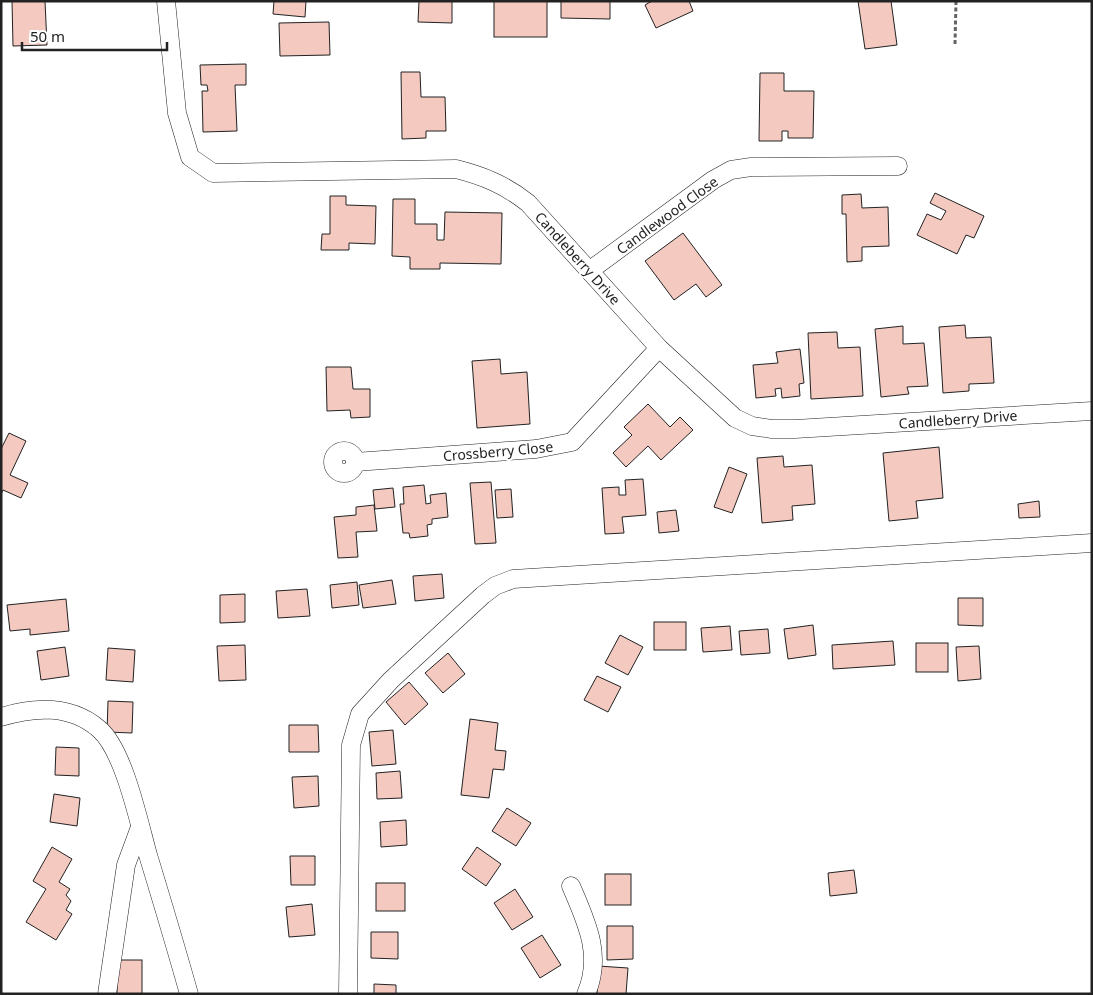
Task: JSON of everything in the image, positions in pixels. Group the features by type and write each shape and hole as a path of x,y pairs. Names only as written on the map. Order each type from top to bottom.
{"street":[{"name":"Candleberry Drive","path":"166,1 177,113 190,157 213,173 456,169 484,176 509,188 528,203 659,348 736,418 752,426 772,429 1092,410"},
{"name":"Candlewood Close","path":"589,271 713,180 731,170 751,167 898,166"},
{"name":"Crossberry Close","path":"355,462 536,449 572,442 659,348"},
{"path":"348,994 351,745 360,714 391,680 482,595 495,586 513,579 1092,543"},
{"path":"1,717 24,710 44,708 59,710 80,717 99,729 113,748 129,788 189,994"},
{"path":"107,994 126,865 140,827"},
{"path":"570,886 593,943 594,955 586,994"}],"path":[{"path":"955,44 956,1"}],"building":[{"path":"12,1 45,1 47,45 13,46"},
{"path":"274,1 306,1 305,17 273,14"},
{"path":"419,1 452,1 452,23 418,22"},
{"path":"494,1 547,1 547,37 494,37"},
{"path":"561,1 610,1 610,19 561,18"},
{"path":"652,1 689,1 693,11 656,28 645,5"},
{"path":"858,1 891,1 897,45 865,49"},
{"path":"329,22 330,55 280,56 279,23"},
{"path":"246,64 246,85 235,85 237,131 203,132 202,91 208,91 207,85 201,85 200,65"},
{"path":"401,72 420,72 421,97 445,97 446,131 426,131 426,138 402,139"},
{"path":"760,73 784,73 784,91 814,91 813,138 788,138 788,131 782,131 782,141 759,141"},
{"path":"935,193 984,216 974,238 966,235 957,254 917,235 927,214 941,220 946,211 930,203"},
{"path":"861,194 862,208 888,207 889,246 862,247 862,261 847,262 846,214 842,214 842,195"},
{"path":"330,196 346,196 346,205 376,206 375,244 349,243 349,250 321,250 322,234 330,234"},
{"path":"393,199 415,199 415,224 437,224 437,240 444,240 445,212 502,213 501,264 440,263 440,269 410,269 410,257 392,256"},
{"path":"683,233 722,285 706,297 696,284 674,300 645,261"},
{"path":"965,325 966,338 991,337 994,383 969,384 969,391 943,393 939,327"},
{"path":"903,326 903,344 924,343 928,386 907,387 909,394 881,397 875,329"},
{"path":"837,332 838,348 860,347 863,396 811,399 808,333"},
{"path":"800,349 804,383 799,384 800,396 782,398 781,388 775,389 776,396 756,398 753,365 778,363 776,352"},
{"path":"500,359 501,374 527,372 530,424 477,428 472,361"},
{"path":"326,367 351,367 353,389 370,389 370,417 351,418 350,410 327,411"},
{"path":"648,404 670,427 680,417 693,430 661,460 648,446 626,467 613,453 632,435 624,427"},
{"path":"9,433 26,441 10,475 28,483 21,498 3,490 1,494 1,449"},
{"path":"939,447 943,498 916,501 918,518 889,521 883,453"},
{"path":"783,456 784,467 812,465 815,504 792,506 793,520 762,523 757,458"},
{"path":"729,467 747,474 732,513 714,507"},
{"path":"643,479 646,515 622,517 624,533 605,534 602,488 619,487 619,495 626,495 625,480"},
{"path":"491,482 496,543 475,544 470,483"},
{"path":"424,485 426,504 431,503 430,495 446,493 448,517 432,519 432,524 427,525 428,536 410,538 409,533 403,533 400,504 404,504 403,487"},
{"path":"393,488 395,507 375,509 373,490"},
{"path":"511,489 513,517 497,518 495,490"},
{"path":"1039,501 1040,517 1019,518 1018,504"},
{"path":"374,505 377,531 356,532 358,557 338,558 334,517 356,515 356,507"},
{"path":"676,510 679,531 659,533 657,512"},
{"path":"442,574 444,598 415,601 413,576"},
{"path":"392,580 396,604 363,608 359,585"},
{"path":"357,582 359,605 332,608 330,585"},
{"path":"307,589 310,616 278,618 276,591"},
{"path":"245,594 245,622 220,623 220,595"},
{"path":"958,598 983,598 983,626 958,625"},
{"path":"66,599 69,631 30,635 30,629 10,631 7,605"},
{"path":"654,622 686,622 686,650 654,650"},
{"path":"813,625 816,655 788,659 784,629"},
{"path":"730,626 732,650 703,652 701,628"},
{"path":"768,629 770,653 741,655 739,631"},
{"path":"620,635 643,647 628,675 605,663"},
{"path":"893,641 895,665 833,669 832,645"},
{"path":"916,643 948,643 948,672 916,672"},
{"path":"245,645 246,680 219,681 217,646"},
{"path":"979,646 981,679 958,681 956,647"},
{"path":"65,647 69,676 41,680 37,651"},
{"path":"108,648 135,650 133,682 106,680"},
{"path":"448,653 465,674 443,693 425,673"},
{"path":"597,676 621,687 608,712 584,700"},
{"path":"409,682 428,704 405,725 386,702"},
{"path":"108,701 133,702 132,733 107,732"},
{"path":"470,719 498,723 495,750 506,751 504,770 493,769 489,798 461,795"},
{"path":"289,725 318,725 319,752 289,752"},
{"path":"393,730 396,764 372,766 369,732"},
{"path":"56,747 79,748 79,776 55,775"},
{"path":"400,771 402,798 377,799 376,773"},
{"path":"318,776 319,806 294,808 292,777"},
{"path":"54,794 80,798 77,826 50,822"},
{"path":"507,808 531,823 516,846 492,831"},
{"path":"406,820 407,845 381,847 380,822"},
{"path":"52,847 72,859 59,882 70,889 66,895 71,901 66,910 72,914 56,940 26,922 46,889 33,881"},
{"path":"477,847 501,864 486,886 462,869"},
{"path":"290,856 315,856 315,885 291,885"},
{"path":"854,870 857,893 830,896 828,873"},
{"path":"605,874 631,874 631,905 605,905"},
{"path":"376,883 405,883 405,911 376,911"},
{"path":"515,889 533,917 512,930 494,903"},
{"path":"312,904 315,935 289,937 286,907"},
{"path":"607,926 633,926 633,959 607,960"},
{"path":"371,932 398,932 398,959 371,958"},
{"path":"542,935 561,965 540,978 521,948"},
{"path":"117,960 142,960 142,994 117,994"},
{"path":"598,966 628,968 626,994 597,994"},
{"path":"374,984 396,985 396,994 374,994"}]}
